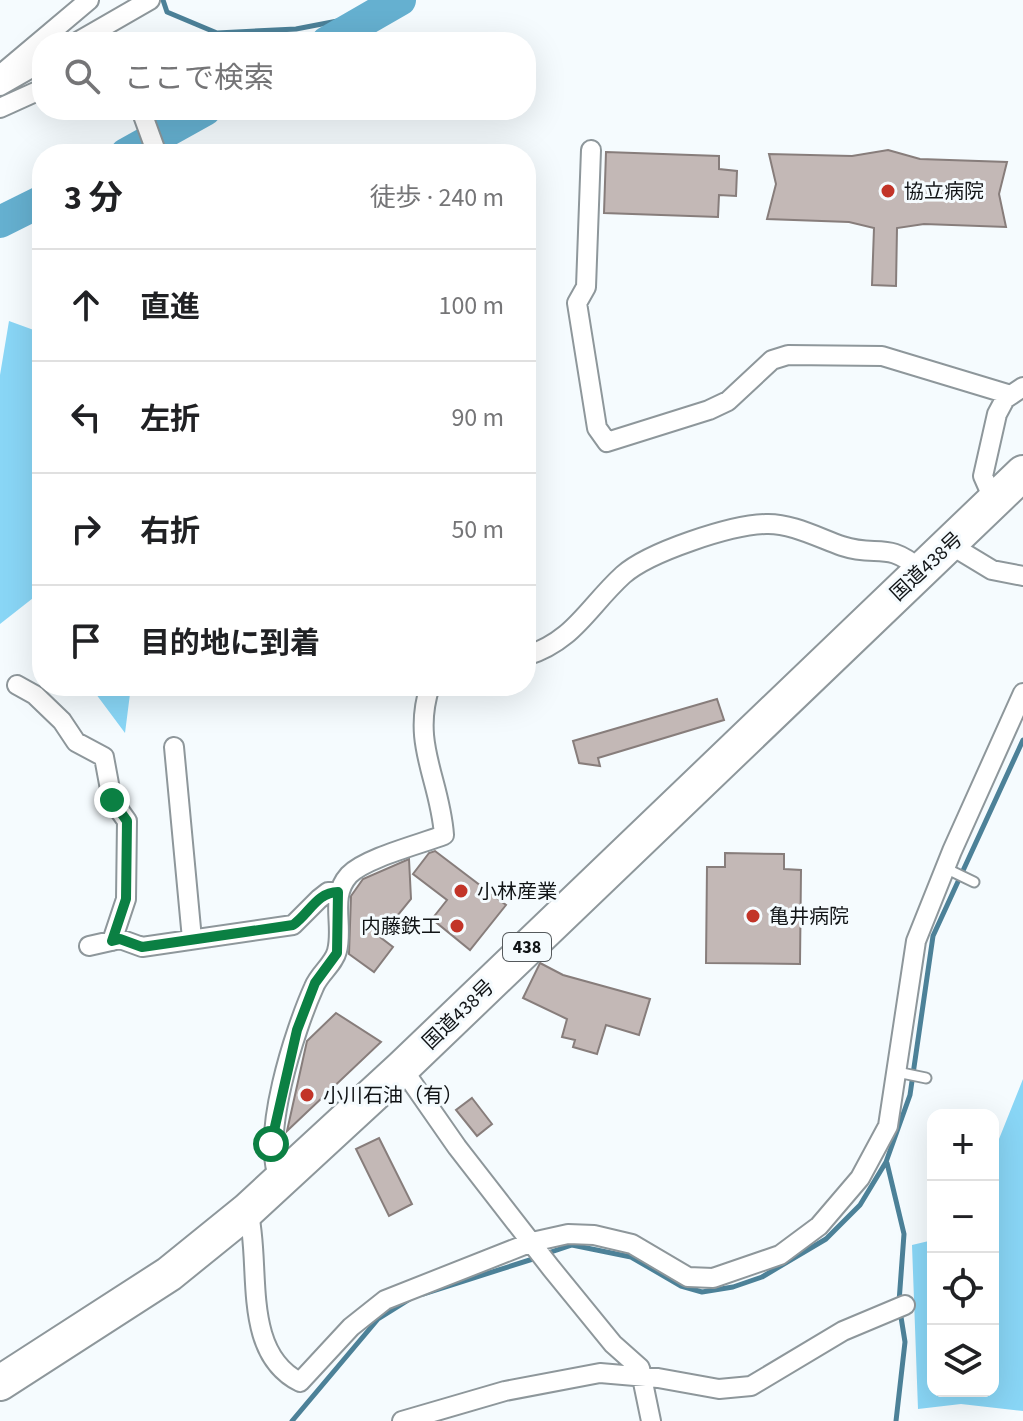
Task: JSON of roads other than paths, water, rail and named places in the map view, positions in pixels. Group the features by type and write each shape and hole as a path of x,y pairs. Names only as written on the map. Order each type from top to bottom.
{"highway":[{"name":"国道438号","path":"0,1383 169,1274 248,1210 402,1068 1023,473"}],"street":[{"path":"51,32 89,0"},
{"path":"94,32 150,0"},
{"path":"0,75 32,48"},
{"path":"0,86 32,68"},
{"path":"0,108 32,94"},
{"path":"145,120 153,144"},
{"path":"591,150 586,287 577,303 597,428 607,442 709,410 734,396 772,360 788,355 882,356 1017,391 997,414 983,476 994,501"},
{"path":"536,653 551,648 565,638 623,575 640,563 659,552 733,530 768,524 847,548 901,553 921,570"},
{"path":"949,544 992,570 1023,576"},
{"path":"17,685 32,693"},
{"path":"248,1210 253,1229 260,1332 284,1374 300,1382 351,1327 385,1300 532,1242 568,1234 594,1235 632,1244 688,1277 713,1278 780,1255 819,1226 860,1178 888,1126 916,941 1023,693"},
{"path":"36,696 76,742 104,757 112,800 127,821 126,899 112,941"},
{"path":"280,1180 274,1169 271,1144 286,1066 315,983 337,953 338,892 350,873 444,835 442,812 425,757 422,733 422,710 427,696"},
{"path":"174,747 192,939"},
{"path":"89,946 120,939 142,947 293,925 328,892 338,892"},
{"path":"402,1068 457,1147 551,1268 613,1344 640,1368 651,1421"},
{"path":"402,1421 557,1380 600,1373 643,1376 719,1389 751,1386 843,1331 905,1305"}],"lane":[{"path":"945,868 974,882"},
{"path":"897,1072 926,1078"}],"waterway":[{"path":"163,0 167,12 215,32"},
{"path":"344,32 400,0"},
{"path":"237,32 296,29 379,13"},
{"path":"144,144 187,120"},
{"path":"0,222 32,206"},
{"path":"545,1254 572,1245 631,1257 681,1286 702,1292 733,1287 762,1277 826,1239 860,1205 886,1162 910,1095 933,936 1023,740"},
{"path":"887,1163 904,1234 899,1302"},
{"path":"423,1294 536,1258"},
{"path":"292,1421 378,1319 410,1299"},
{"path":"896,1421 905,1342 901,1317"}],"place":[{"name":"協立病院","path":"888,191"},
{"name":"小林産業","path":"461,891"},
{"name":"亀井病院","path":"753,916"},
{"name":"内藤鉄工","path":"457,926"},
{"name":"小川石油（有）","path":"307,1095"}]}
